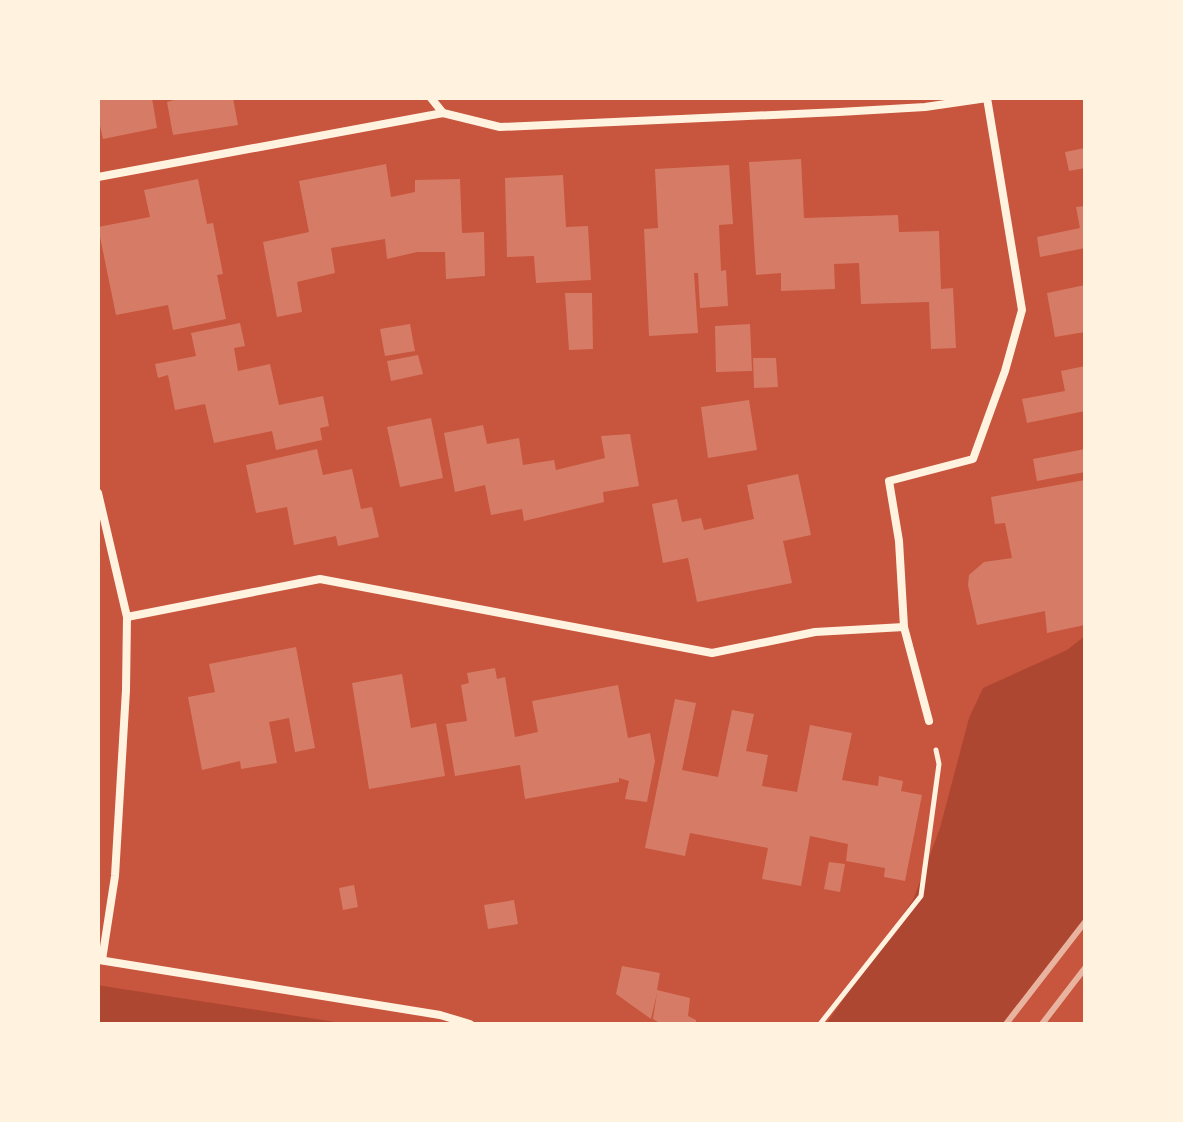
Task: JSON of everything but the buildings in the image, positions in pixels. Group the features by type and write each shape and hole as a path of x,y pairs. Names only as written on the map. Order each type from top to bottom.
{"street":[{"path":"431,98 443,113"},
{"path":"98,177 443,113 500,127 925,107 987,98 1022,310 1005,371 973,459 889,481 899,541 904,627 929,721"},
{"path":"98,493 127,617 115,876 100,960 440,1015 470,1024"},
{"path":"127,617 320,579 712,653 815,632 904,627"}],"path":[{"path":"820,1024 921,896 939,764 929,721"}],"shaded area":[{"path":"1085,636 1085,922 1006,1024 826,1024 913,900 940,828 969,718 983,688 1067,650"},
{"path":"98,985 122,989 348,1024 98,1024"}],"railway":[{"path":"1006,1024 1085,922"},
{"path":"1042,1024 1085,968"}]}
